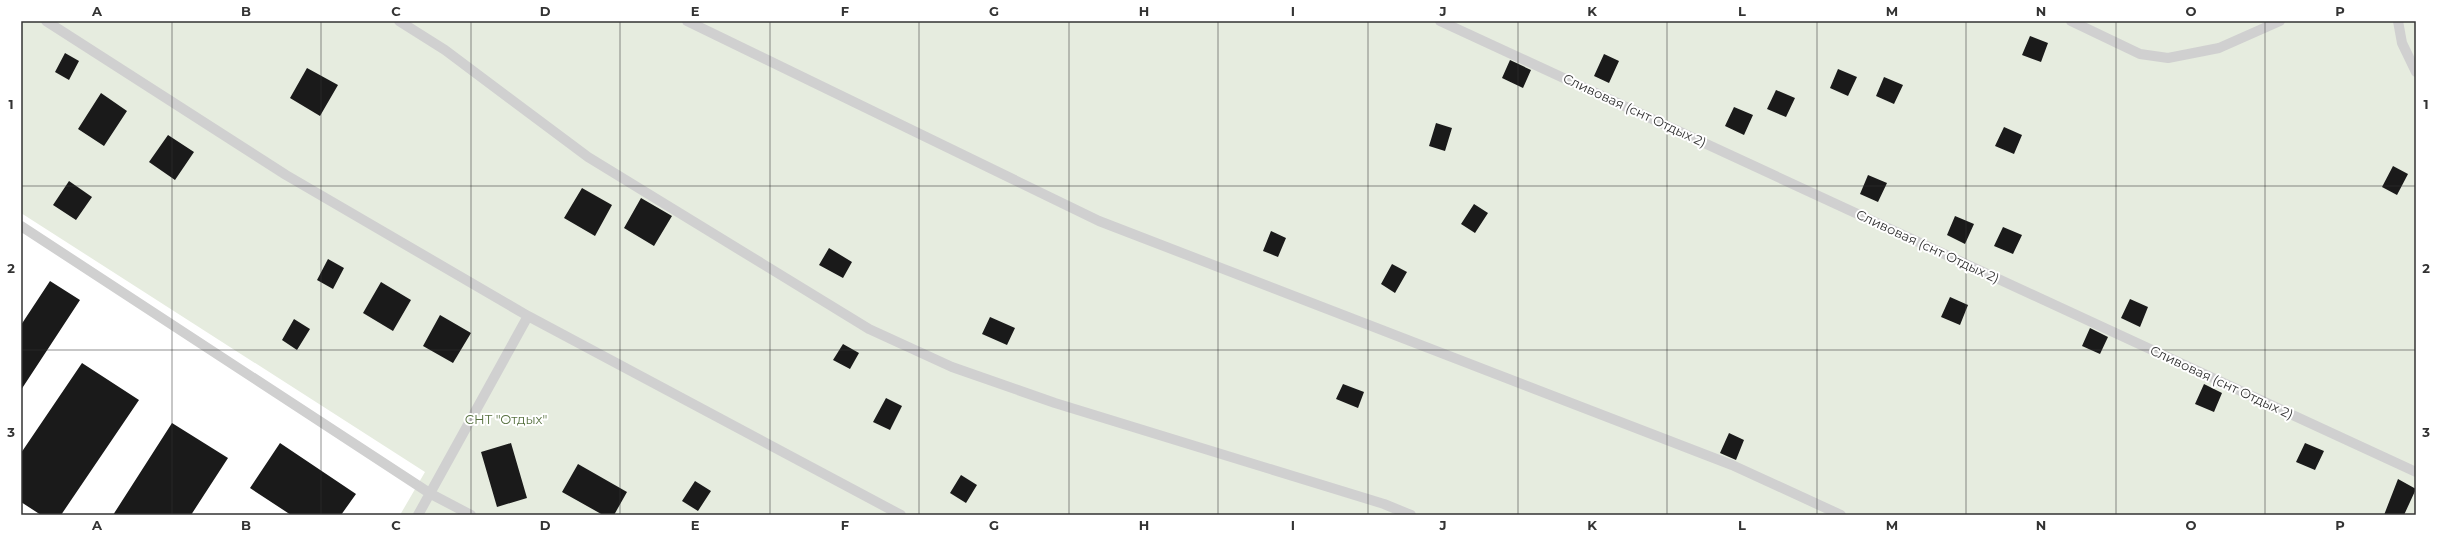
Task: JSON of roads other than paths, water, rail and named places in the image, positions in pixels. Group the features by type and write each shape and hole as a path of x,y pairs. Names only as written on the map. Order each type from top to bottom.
{"lane":[{"path":"46,21 286,175 528,316 901,515"},
{"path":"399,21 445,50 588,157 869,329 952,367 1055,403 1384,504 1410,515"},
{"path":"687,21 1099,220 1732,465 1841,515"},
{"name":"Сливовая (снт Отдых 2)","path":"1440,21 2416,472"},
{"path":"2071,21 2140,54 2168,58 2219,48 2280,21"},
{"path":"2398,21 2402,43 2416,72"},
{"path":"21,226 431,494 470,515"},
{"path":"418,515 431,494 528,316"}],"park label":[{"name":"СНТ \"Отдых\"","path":"506,419"}]}
